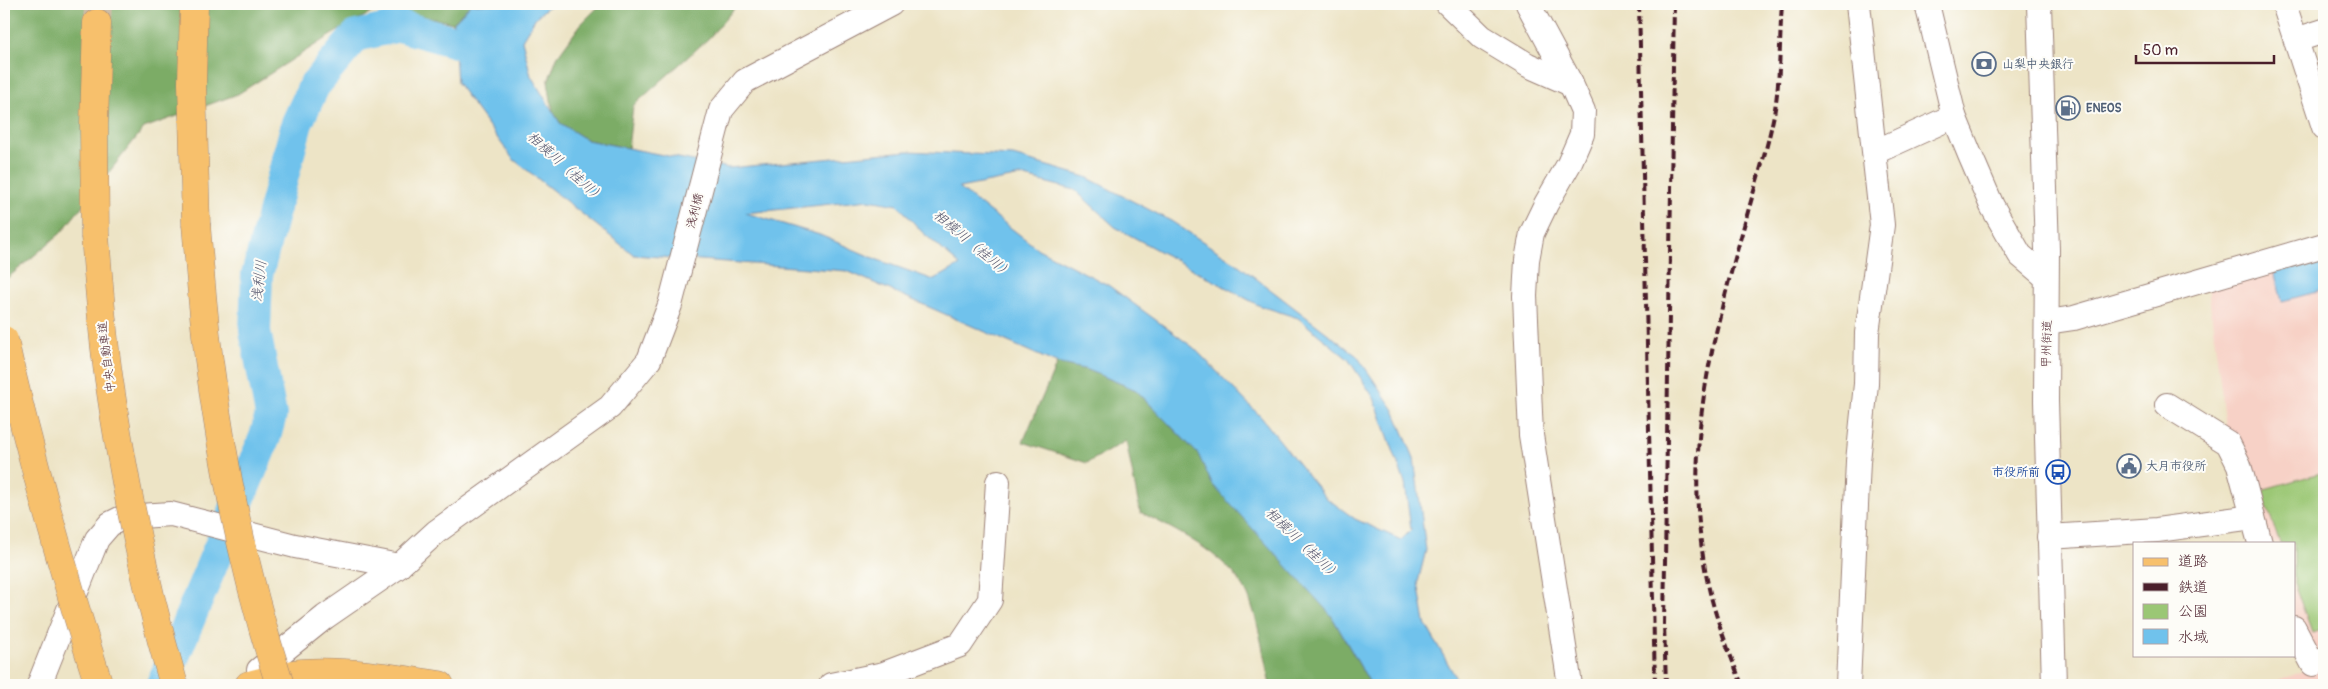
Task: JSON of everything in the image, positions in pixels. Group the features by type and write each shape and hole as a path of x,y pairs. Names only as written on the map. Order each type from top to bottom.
{"main road":[{"path":"194,4 192,83 196,224 208,360 228,488 260,624 280,685"},
{"name":"中央自動車道","path":"97,22 94,125 95,236 109,379 131,509 163,647 174,685"},
{"path":"4,340 19,407 60,562 99,685"},
{"path":"249,685 300,673 387,677 440,685"}],"street":[{"name":"浅利橋","path":"240,685 312,627 399,566 436,532 610,407 649,360 672,299 721,110 745,81 891,4"},
{"path":"1448,4 1482,37 1528,65 1571,84"},
{"path":"1528,4 1571,84 1583,111 1582,134 1570,164 1546,204 1532,233 1527,260 1525,296 1531,435 1570,685"},
{"path":"1848,685 1858,461 1866,384 1866,333 1882,225 1858,4"},
{"path":"1927,4 1954,116 1992,206 2020,255 2046,278"},
{"name":"甲州街道","path":"2039,4 2047,322 2049,537 2054,685"},
{"path":"2284,4 2324,126"},
{"path":"2296,40 2324,30"},
{"path":"1875,152 1954,116"},
{"path":"2047,322 2074,318 2324,245"},
{"path":"2167,405 2228,443 2239,465 2260,542"},
{"path":"831,685 884,674 960,645 990,600 998,482"},
{"path":"39,685 97,539 110,524 124,517 171,514 295,546 399,566"},
{"path":"2049,537 2157,530 2253,516"},
{"path":"2296,632 2313,664 2324,660"}],"shaded area":[{"path":"2324,245 2324,659 2296,630 2296,542 2260,542 2228,443 2207,280"},
{"path":"2324,663 2324,685 2268,685 2321,664"}],"green space":[{"path":"4,4 471,4 453,23 381,7 331,35 238,94 144,128 61,233 4,281"},
{"path":"601,4 738,4 709,38 633,106 628,148 587,140 560,123 553,112 548,82 557,57 581,24"},
{"path":"1057,363 1088,370 1136,390 1198,454 1331,615 1371,685 1270,685 1257,623 1244,587 1220,560 1205,548 1172,528 1140,512 1126,441 1087,463 1023,442"},
{"path":"2324,472 2324,629 2312,633 2296,589 2296,542 2280,542 2261,490"}],"water":[{"name":"相模川（桂川）","path":"471,4 551,4 536,17 522,40 531,76 560,123 587,140 729,168 908,151 1013,156 1086,177 1171,221 1236,263 1357,356 1394,410 1414,458 1426,550 1418,582 1425,623 1460,685 1371,685 1331,615 1212,484 1198,454 1136,390 1088,370 1056,363 847,271 634,255 513,159 457,83 453,23","holes":["1021,176 1075,190 1115,227 1258,305 1298,318 1348,359 1374,398 1405,483 1411,530 1401,540 1355,519 1325,497 1261,417 1194,348 1108,285 1038,249 959,188","869,200 898,205 921,231 960,265 934,280 878,260 820,235 746,213"]},
{"path":"2324,246 2324,290 2282,301 2271,260"}],"waterway":[{"name":"浅利川","path":"162,685 265,437 271,415 255,331 257,275 297,123 314,86 356,36 400,26 495,53"}],"tunnel":[{"path":"97,23 98,4"}],"railway":[{"path":"1639,4 1655,685"},
{"path":"1666,685 1664,624 1674,4"},
{"path":"1742,685 1717,617 1706,574 1699,526 1697,479 1699,434 1713,344 1775,109 1782,4"}],"place":[{"name":"山梨中央銀行","path":"1984,64"},
{"name":"ENEOS","path":"2068,108"},
{"name":"大月市役所","path":"2129,466"},
{"name":"市役所前","path":"2058,472"}]}
